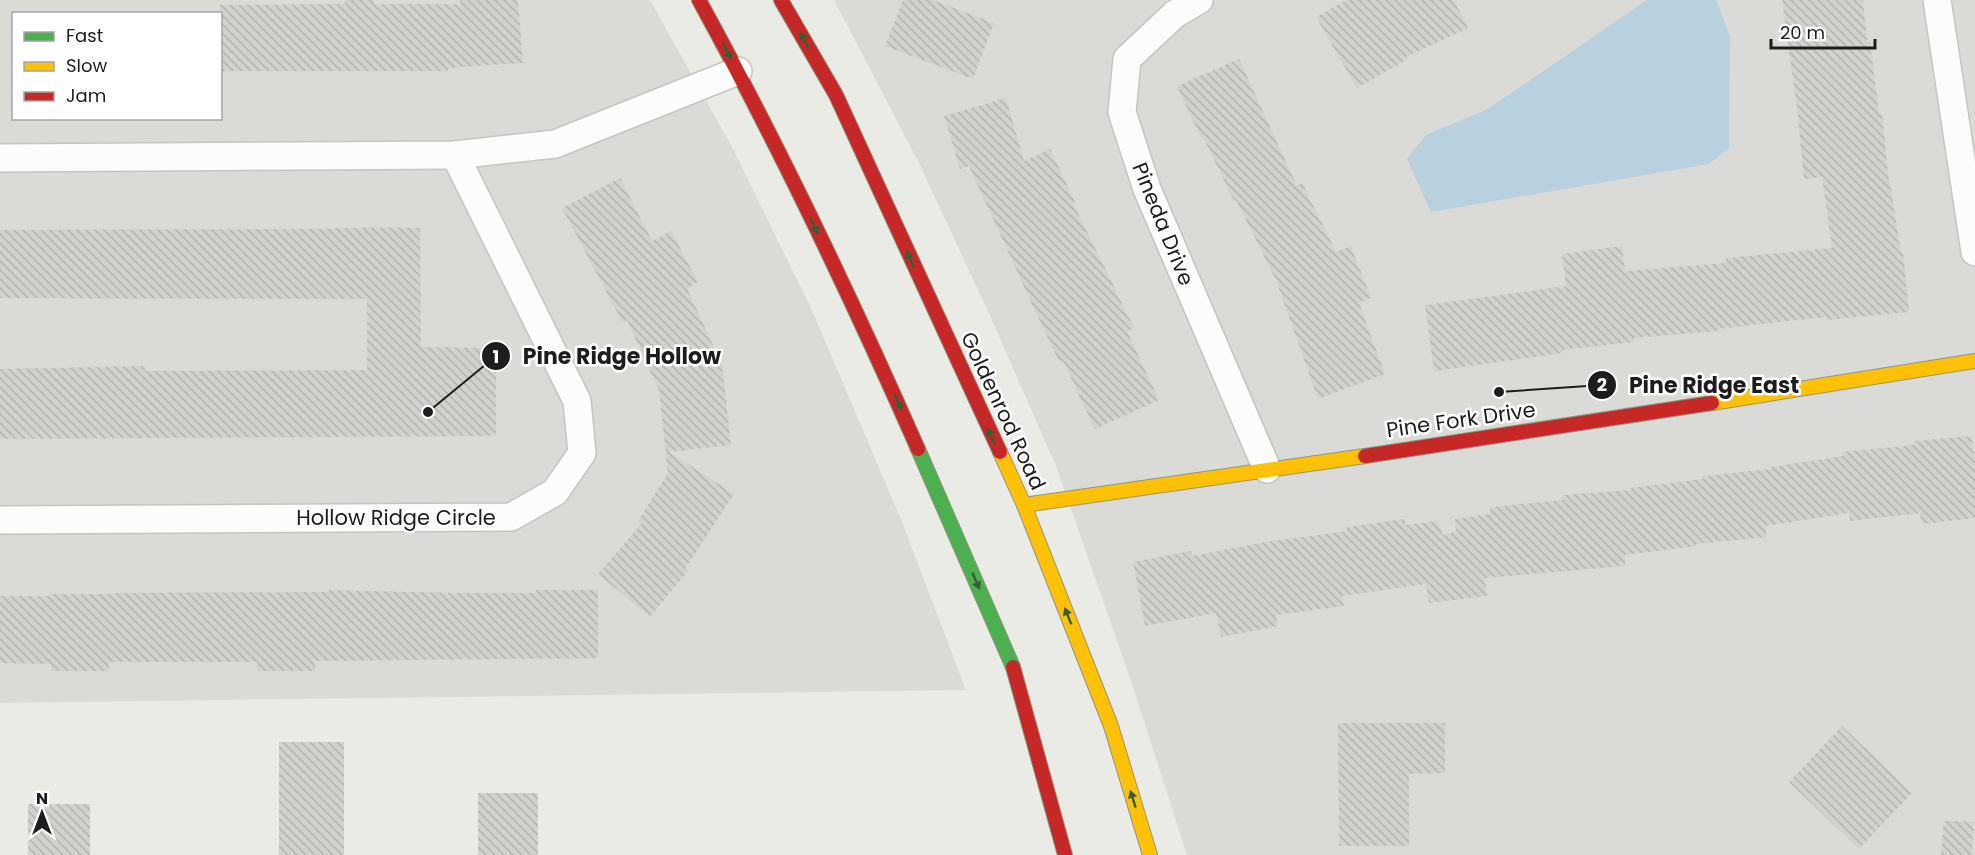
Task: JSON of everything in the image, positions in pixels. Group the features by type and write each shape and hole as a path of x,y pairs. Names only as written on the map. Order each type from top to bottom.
{"main road":[{"path":"699,0 738,71 866,330 1011,661 1065,855"},
{"name":"Goldenrod Road","path":"781,0 836,95 1024,505 1111,726 1150,855"},
{"name":"Pine Fork Drive","path":"1024,505 1534,431 1975,362"}],"street":[{"name":"Pineda Drive","path":"1199,0 1175,14 1127,59 1122,112 1146,189 1267,469"},
{"path":"1936,0 1975,252"},
{"path":"0,158 454,154 555,144 738,71"},
{"name":"Hollow Ridge Circle","path":"0,520 511,517 555,492 582,453 577,401 454,154"}],"shaded area":[{"path":"0,0 650,0 731,145 811,308 900,517 966,690 0,703"},
{"path":"834,0 1975,0 1975,855 1187,855 1130,678 1056,466 919,163"}],"water":[{"path":"1647,0 1716,0 1730,36 1729,148 1709,164 1431,212 1407,159 1426,135 1488,109"}],"building":[{"path":"345,0 374,0 374,4 460,4 460,0 518,0 523,63 448,68 448,71 222,71 220,5 345,4"},
{"path":"903,0 933,0 994,23 973,79 885,46"},
{"path":"1346,0 1454,0 1468,28 1406,57 1408,59 1357,88 1316,17"},
{"path":"1782,0 1863,0 1867,42 1870,42 1879,114 1882,114 1889,182 1901,253 1903,253 1909,312 1826,320 1826,317 1718,329 1719,331 1634,338 1634,342 1563,350 1563,353 1434,371 1425,305 1566,286 1562,254 1622,246 1625,271 1726,263 1726,258 1832,248 1822,177 1804,179"},
{"path":"1239,59 1297,186 1302,183 1336,252 1351,246 1371,298 1359,303 1385,374 1318,399 1276,280 1203,137 1201,138 1177,86"},
{"path":"1006,98 1024,161 1050,149 1075,202 1073,203 1134,328 1127,331 1159,400 1095,429 1063,361 1060,363 1036,313 969,166 960,169 944,116"},
{"path":"620,178 652,241 671,231 698,282 687,288 722,365 731,445 669,452 734,494 685,569 688,571 650,617 598,574 642,523 638,521 668,473 659,390 627,320 623,323 562,208"},
{"path":"420,228 421,347 496,348 496,436 0,439 0,369 145,366 145,371 367,370 367,299 0,298 0,230"},
{"path":"1972,436 1975,463 1975,518 1922,524 1920,513 1850,521 1849,513 1765,526 1767,537 1696,544 1696,546 1625,555 1625,566 1485,578 1487,596 1429,603 1426,584 1342,596 1344,606 1276,615 1278,626 1221,637 1216,613 1145,626 1133,562 1191,551 1192,556 1266,542 1347,531 1347,527 1405,519 1405,525 1438,521 1443,535 1456,532 1455,519 1490,514 1490,507 1563,500 1563,495 1631,490 1631,488 1703,479 1702,476 1771,469 1771,467 1843,456 1843,452 1913,445 1913,441"},
{"path":"329,590 536,593 536,590 598,590 598,658 315,661 315,671 257,671 257,662 109,662 109,671 51,671 51,664 0,663 0,596 329,592"},
{"path":"1338,723 1445,723 1445,773 1409,774 1409,846 1339,846"},
{"path":"1842,726 1912,793 1859,849 1789,782"},
{"path":"279,742 344,742 344,855 279,855"},
{"path":"478,793 538,793 538,855 478,855"},
{"path":"28,804 90,804 90,855 28,855"},
{"path":"1944,821 1974,822 1972,855 1941,855"}],"traffic: fast":[{"path":"918,449 1013,667"}],"traffic: slow":[{"path":"1712,403 1975,361"},
{"path":"1000,452 1024,505 1111,726 1150,855"},
{"path":"1024,505 1365,456"}],"traffic: jam":[{"path":"699,0 758,110 813,222 918,449"},
{"path":"781,0 836,95 1000,452"},
{"path":"1365,456 1712,403"},
{"path":"1013,667 1065,855"}],"place":[{"name":"Pine Ridge East","path":"1499,392"},
{"name":"Pine Ridge Hollow","path":"428,412"}]}
